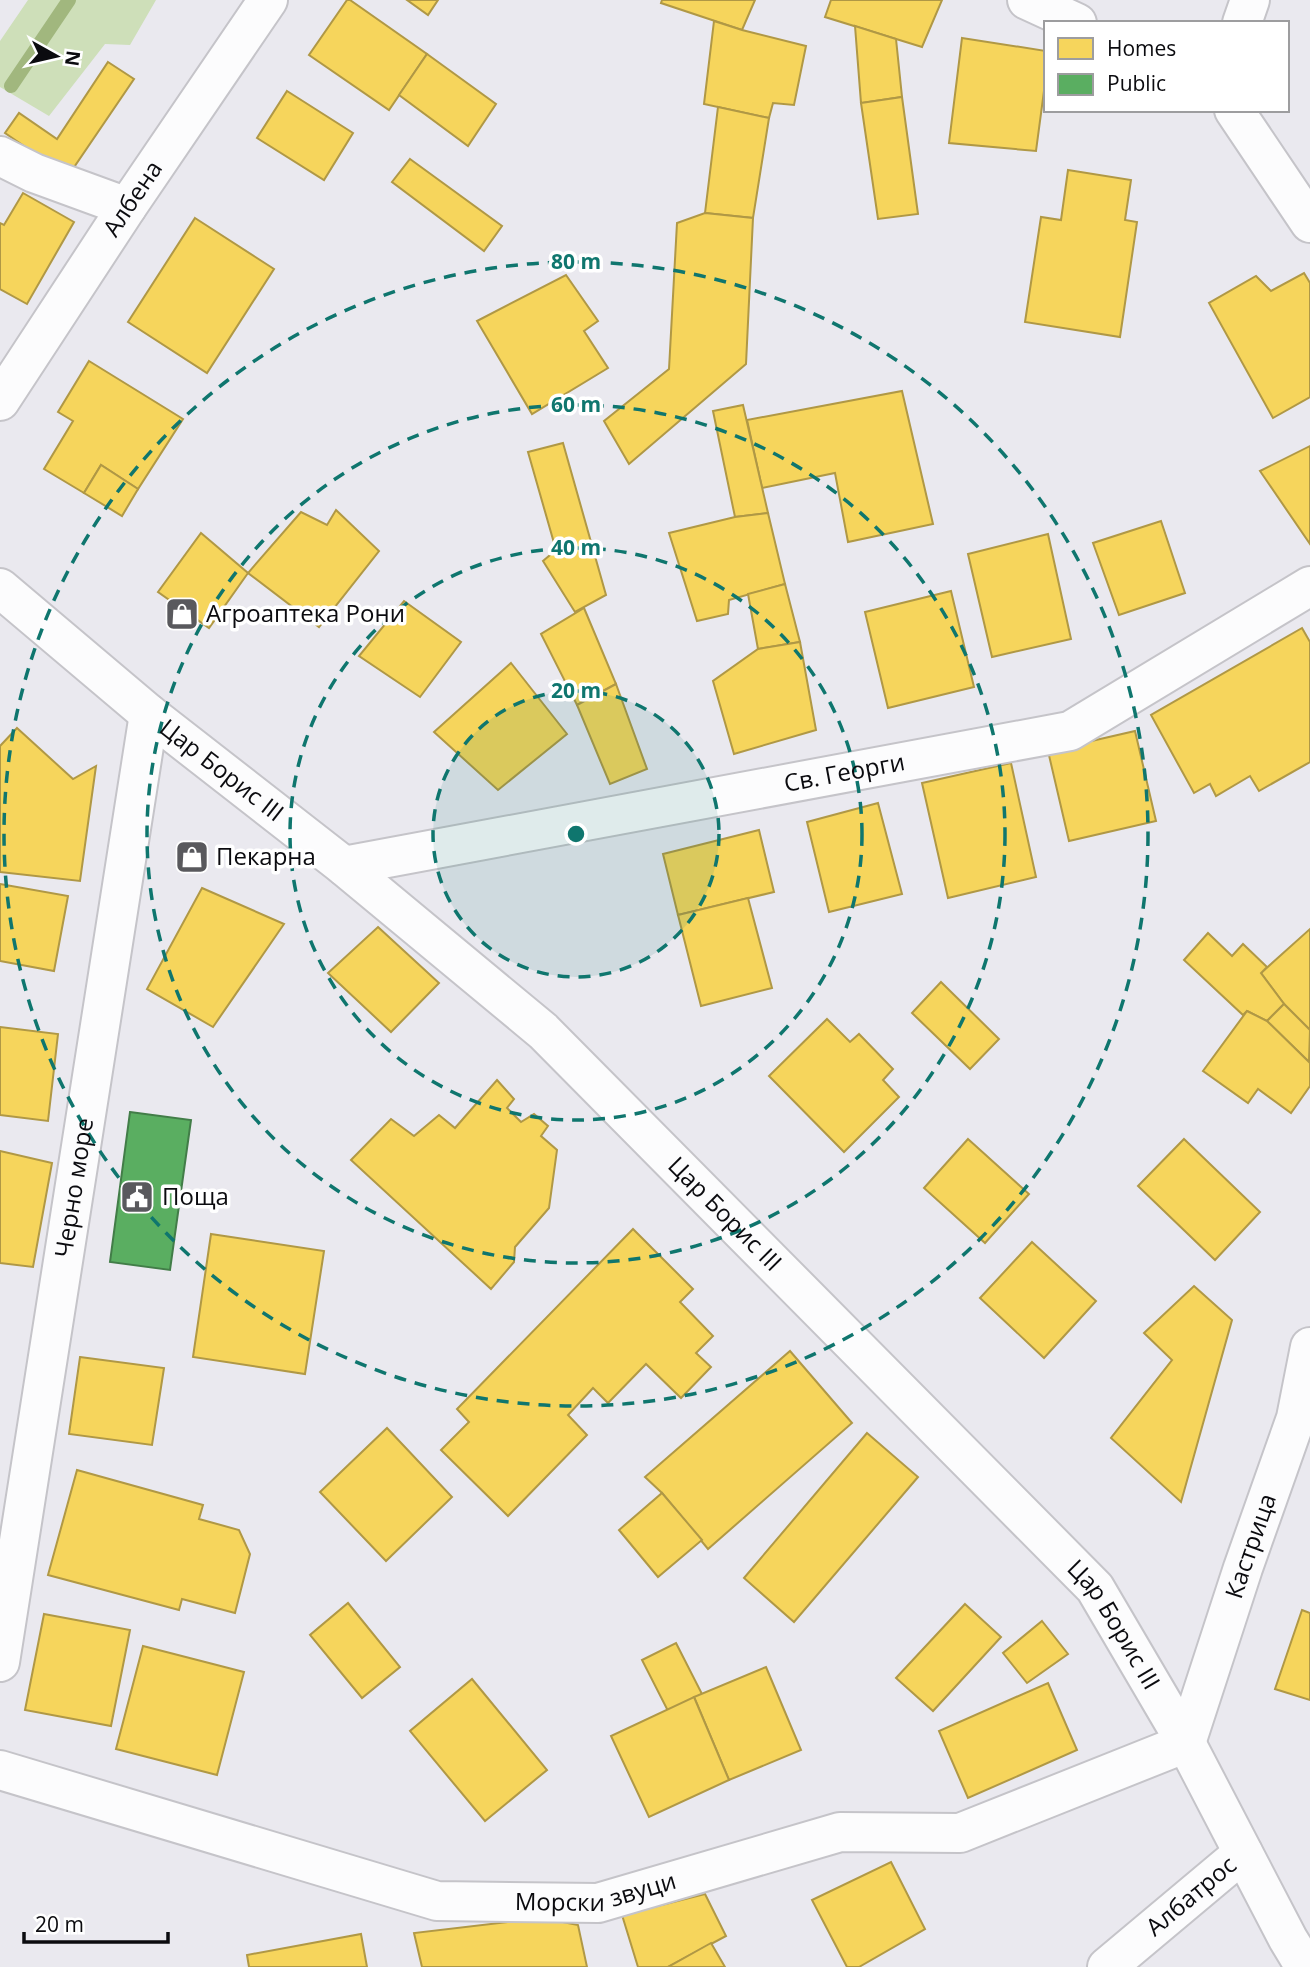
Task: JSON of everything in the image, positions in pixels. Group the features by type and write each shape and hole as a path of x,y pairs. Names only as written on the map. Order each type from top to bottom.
{"street":[{"name":"Албена","path":"0,401 127,207 268,0"},
{"path":"1027,0 1073,21"},
{"path":"1243,21 1250,0"},
{"path":"1235,112 1310,223"},
{"path":"0,156 34,173 127,207"},
{"name":"Св. Георги","path":"344,866 1070,731 1310,586"},
{"name":"Цар Борис III","path":"0,588 149,714 344,866 543,1031 1095,1588 1186,1743 1287,1939 1305,1967"},
{"name":"Черно море","path":"0,1662 149,714"},
{"name":"Кастрица","path":"1186,1743 1242,1568 1303,1419 1310,1347"},
{"name":"Морски звуци","path":"0,1770 437,1901 598,1903 840,1832 960,1833 1186,1743"},
{"name":"Албатрос","path":"1107,1967 1243,1853"}],"green space":[{"path":"28,0 156,0 130,45 105,44 49,116 0,87 0,41"}],"building: Homes":[{"path":"347,0 427,54 389,110 309,55"},
{"path":"407,0 438,0 428,15"},
{"path":"662,0 755,0 742,30 661,3"},
{"path":"831,0 942,0 922,47 825,17"},
{"path":"714,21 806,46 794,105 773,103 769,118 704,104"},
{"path":"855,26 896,39 902,97 861,103"},
{"path":"962,38 1044,51 1044,91 1036,151 949,143"},
{"path":"427,54 496,104 468,146 399,95"},
{"path":"108,62 134,79 68,176 5,133 19,113 57,139"},
{"path":"287,91 353,133 324,180 257,138"},
{"path":"902,97 918,214 878,219 861,103"},
{"path":"718,107 769,118 753,218 705,213"},
{"path":"410,159 502,226 484,251 392,182"},
{"path":"1068,170 1131,180 1125,220 1137,222 1120,337 1025,322 1041,217 1061,220"},
{"path":"23,193 74,222 27,304 0,289 0,223 4,225"},
{"path":"705,213 753,218 746,364 629,464 604,421 669,369 677,223"},
{"path":"195,218 274,269 207,373 128,322"},
{"path":"1304,273 1310,283 1310,397 1273,418 1209,303 1256,276 1271,291"},
{"path":"566,275 598,321 584,331 608,368 532,414 477,321"},
{"path":"89,361 183,419 138,489 101,465 84,493 44,469 73,421 58,412"},
{"path":"902,391 933,524 848,542 835,473 762,488 747,420"},
{"path":"743,405 768,513 735,517 713,411"},
{"path":"563,443 606,595 575,612 543,561 556,550 528,452"},
{"path":"1310,446 1310,544 1260,471"},
{"path":"101,465 138,489 122,516 84,493"},
{"path":"336,510 379,551 319,627 248,573 301,512 327,525"},
{"path":"768,513 785,584 729,600 728,614 697,621 669,533 735,517"},
{"path":"1161,521 1185,593 1119,615 1093,543"},
{"path":"201,533 248,573 209,628 158,592"},
{"path":"1048,534 1071,639 992,657 968,554"},
{"path":"785,584 800,642 758,649 748,594"},
{"path":"951,591 974,687 888,708 865,612"},
{"path":"404,601 461,642 420,697 359,656"},
{"path":"584,608 616,684 577,705 541,634"},
{"path":"1302,628 1310,642 1310,762 1259,791 1250,776 1216,796 1210,784 1194,793 1151,715"},
{"path":"800,642 816,730 734,754 713,681 758,649"},
{"path":"511,663 567,734 498,790 434,732"},
{"path":"616,684 647,769 610,784 577,705"},
{"path":"17,728 73,779 96,766 80,881 0,872 0,746"},
{"path":"1135,731 1156,821 1069,841 1048,751"},
{"path":"1011,763 1036,877 948,898 922,783"},
{"path":"878,803 902,894 829,912 807,822"},
{"path":"759,830 774,892 678,915 663,854"},
{"path":"0,884 68,896 54,971 0,961"},
{"path":"202,888 284,924 213,1027 147,989"},
{"path":"748,898 772,988 701,1006 678,915"},
{"path":"378,927 439,983 391,1032 328,973"},
{"path":"1310,929 1310,1030 1284,1004 1261,973"},
{"path":"1208,933 1232,956 1243,944 1267,967 1261,973 1284,1004 1267,1021 1247,1011 1243,1015 1184,960"},
{"path":"941,982 999,1039 970,1069 912,1013"},
{"path":"1284,1004 1310,1030 1309,1062 1267,1021"},
{"path":"1247,1011 1267,1021 1310,1063 1310,1086 1291,1113 1258,1089 1248,1103 1203,1071"},
{"path":"827,1019 850,1042 859,1034 893,1069 883,1080 899,1097 844,1152 769,1076"},
{"path":"0,1027 58,1034 48,1121 0,1115"},
{"path":"497,1080 514,1099 507,1108 521,1122 534,1114 548,1126 541,1136 557,1150 549,1208 515,1247 514,1262 491,1289 351,1160 391,1119 414,1136 439,1115 455,1128"},
{"path":"968,1139 1029,1194 985,1243 924,1188"},
{"path":"1184,1139 1260,1212 1215,1260 1138,1186"},
{"path":"0,1151 52,1163 33,1267 0,1263"},
{"path":"633,1229 693,1289 680,1302 713,1336 696,1353 711,1367 681,1398 646,1364 608,1403 593,1388 568,1415 587,1435 508,1516 441,1450 469,1422 457,1409"},
{"path":"211,1234 324,1251 305,1374 193,1357"},
{"path":"1032,1242 1096,1301 1044,1358 980,1298"},
{"path":"1194,1286 1232,1320 1181,1502 1111,1438 1172,1360 1144,1333"},
{"path":"790,1351 852,1423 708,1549 662,1493 645,1477"},
{"path":"80,1357 164,1368 152,1445 69,1434"},
{"path":"387,1428 452,1497 386,1561 320,1492"},
{"path":"867,1433 918,1477 794,1622 744,1578"},
{"path":"77,1470 203,1505 199,1519 239,1530 250,1554 235,1613 182,1599 179,1610 48,1575"},
{"path":"662,1493 702,1540 658,1577 619,1530"},
{"path":"348,1603 400,1667 362,1698 310,1635"},
{"path":"965,1604 1001,1637 933,1711 896,1678"},
{"path":"1302,1610 1310,1613 1310,1700 1275,1689"},
{"path":"44,1614 130,1630 111,1726 25,1710"},
{"path":"1042,1621 1068,1654 1027,1683 1003,1653"},
{"path":"676,1643 702,1694 668,1711 642,1660"},
{"path":"143,1646 244,1672 217,1775 116,1749"},
{"path":"766,1667 801,1750 729,1780 694,1697"},
{"path":"472,1679 547,1770 485,1821 410,1731"},
{"path":"1048,1683 1077,1750 968,1798 939,1731"},
{"path":"694,1697 729,1780 649,1817 611,1736"},
{"path":"891,1862 925,1929 859,1967 847,1967 812,1900"},
{"path":"705,1894 726,1936 668,1967 638,1967 622,1915"},
{"path":"542,1918 578,1925 587,1967 422,1967 414,1933"},
{"path":"361,1934 367,1967 249,1967 247,1955"},
{"path":"711,1943 725,1967 668,1967"}],"building: Public":[{"path":"130,1112 191,1120 170,1270 110,1262"}],"waterway":[{"path":"11,86 69,0"}],"place":[{"name":"Агроаптека Рони","path":"182,614"},
{"name":"Пекарна","path":"192,857"},
{"name":"Поща","path":"137,1197"}]}
